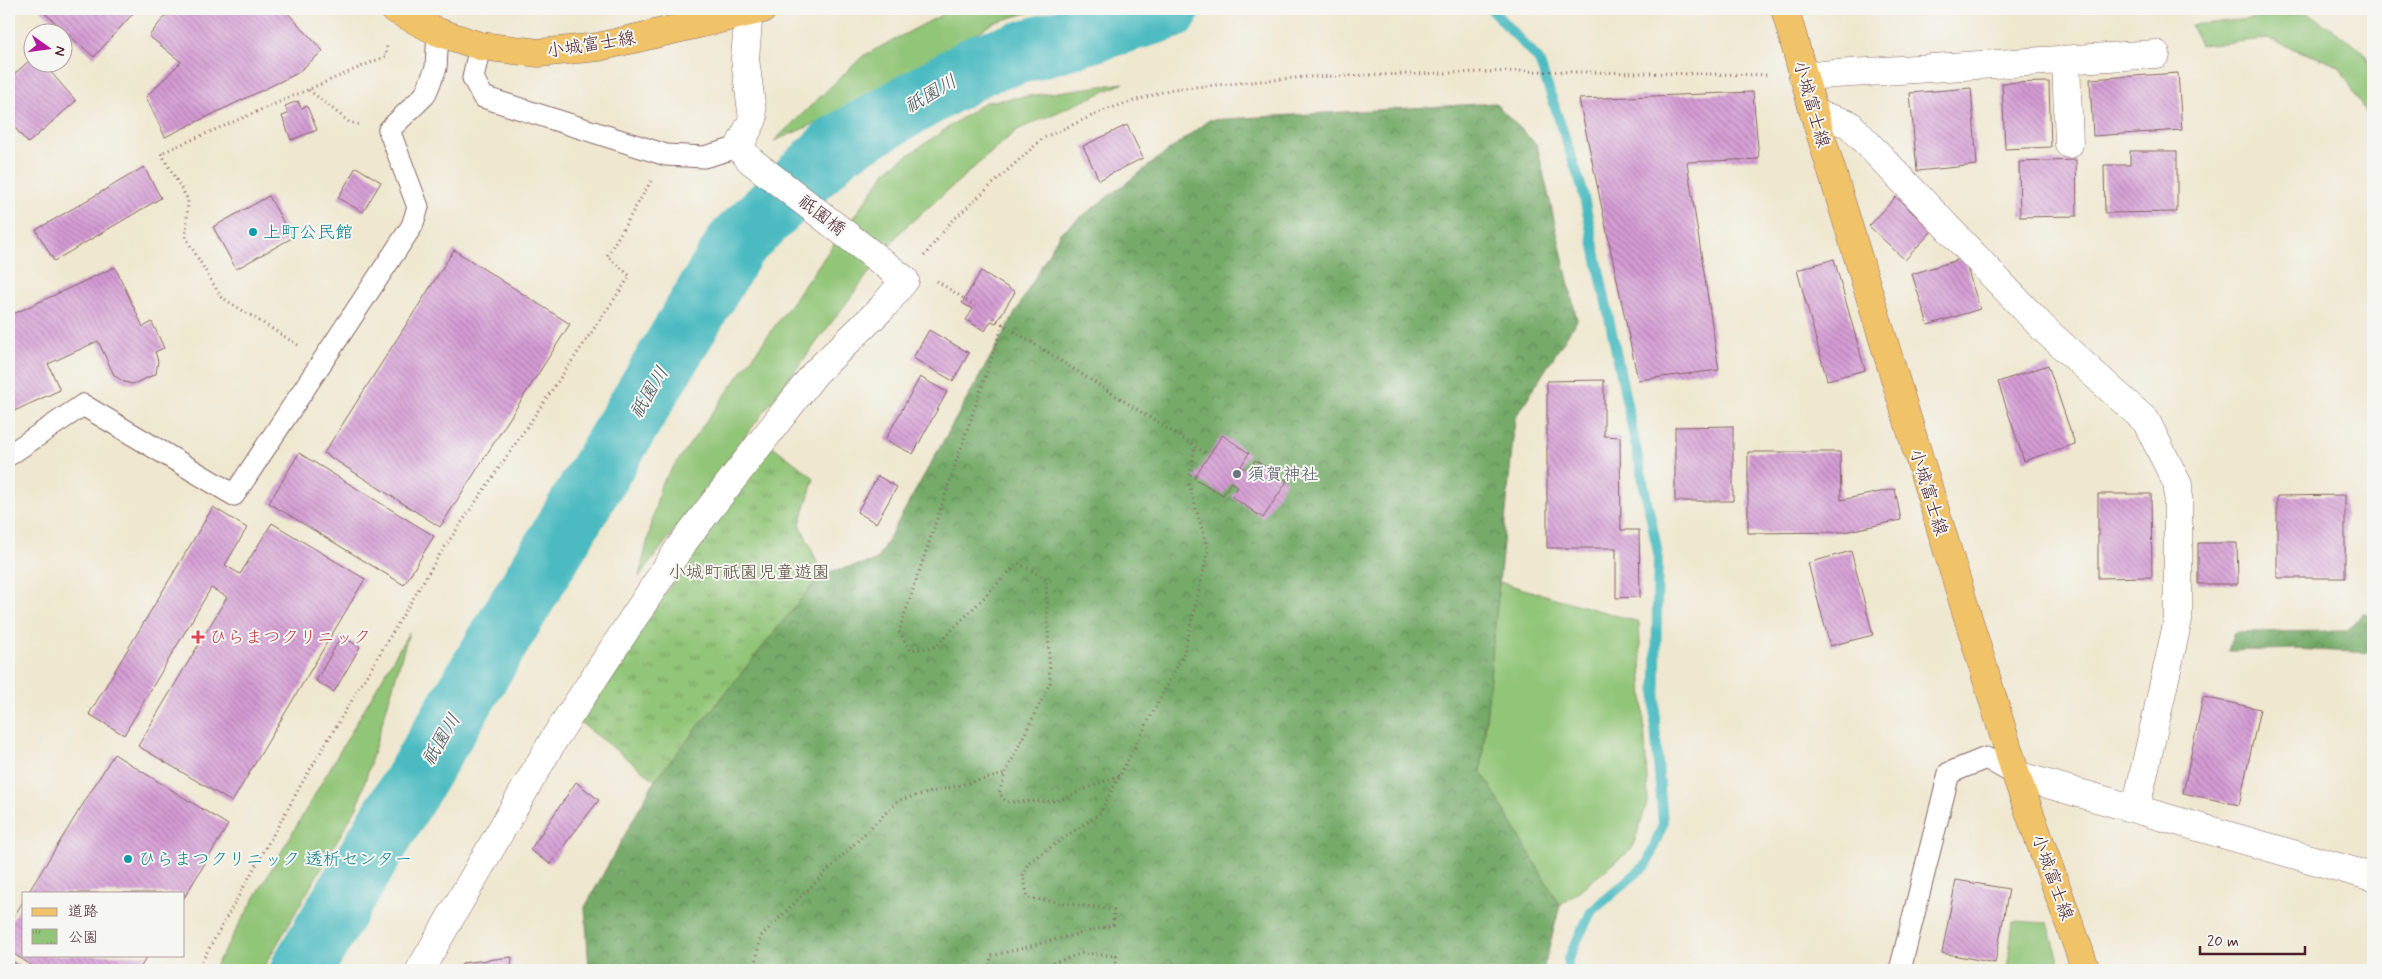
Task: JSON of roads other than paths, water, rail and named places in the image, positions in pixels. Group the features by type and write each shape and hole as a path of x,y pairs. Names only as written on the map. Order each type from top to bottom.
{"main road":[{"name":"小城富士線","path":"394,9 438,32 480,46 539,53 598,47 754,10"},
{"name":"小城富士線","path":"1785,9 1814,113 2016,775 2086,970"}],"street":[{"path":"744,153 753,119 745,59 754,10"},
{"path":"1804,76 2156,54"},
{"path":"2066,60 2070,144"},
{"path":"1814,113 1849,124 2044,329 2146,421 2178,484 2178,620 2136,808"},
{"name":"祇園橋","path":"420,970 554,739 682,544 815,373 882,308 900,275 744,153"},
{"path":"2016,775 2373,877"}],"lane":[{"path":"9,455 83,405 234,495 412,226 418,207 389,130 425,95 436,68 438,32"},
{"path":"480,46 473,78 483,97 666,155 704,157 744,153"},
{"path":"1900,970 1949,773 1986,758 2016,775"}],"waterway":[{"name":"祇園川","path":"301,970 736,244 837,146 981,64 1169,9"},
{"path":"1491,9 1539,60 1582,188 1658,553 1655,726 1663,824 1647,864 1591,912 1568,959 1568,970"}],"place":[{"name":"上町公民館","path":"253,232"},
{"name":"須賀神社","path":"1237,474"},
{"name":"ひらまつクリニック","path":"198,637"},
{"name":"ひらまつクリニック 透析センター","path":"128,859"}],"park label":[{"name":"小城町祇園児童遊園","path":"749,572"}]}
